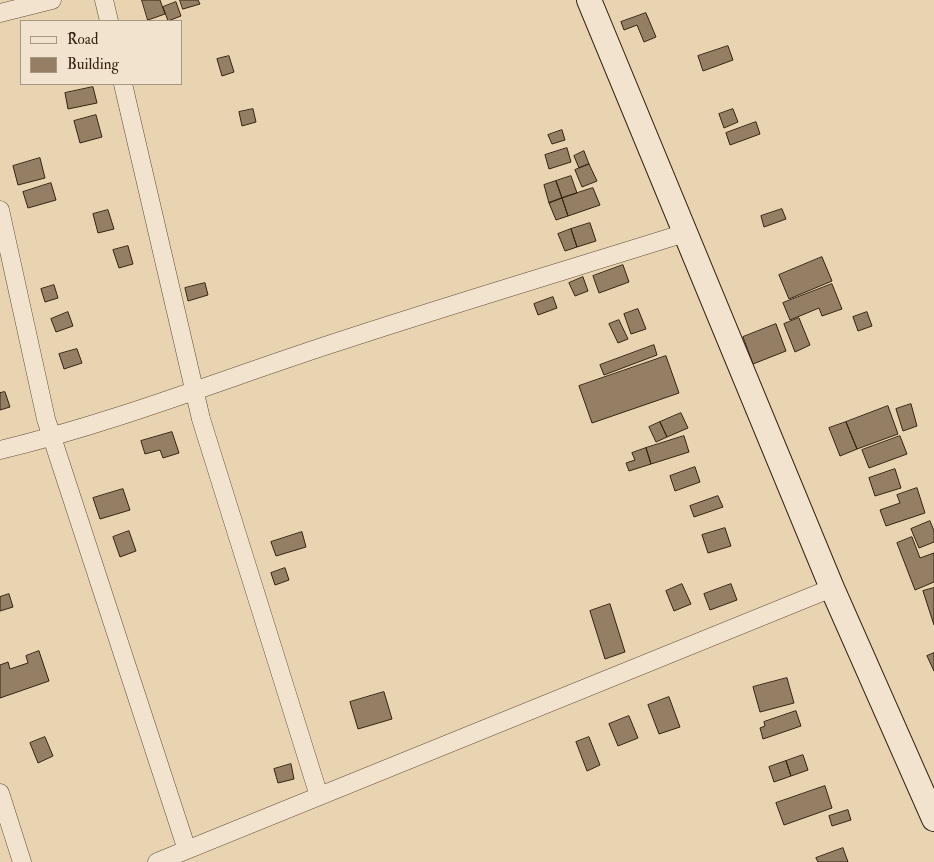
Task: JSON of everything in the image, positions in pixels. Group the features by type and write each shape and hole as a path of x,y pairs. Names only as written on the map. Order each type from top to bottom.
{"street":[{"path":"0,13 52,0"},
{"path":"104,0 109,20"},
{"path":"589,0 832,588 934,819"},
{"path":"123,85 201,419 319,796"},
{"path":"0,210 46,419 187,850"},
{"path":"0,450 52,438 194,392 331,344 685,233"},
{"path":"157,862 832,588"},
{"path":"0,793 22,862"}],"building":[{"path":"142,0 160,0 165,14 148,20"},
{"path":"180,0 198,0 200,4 183,9"},
{"path":"176,2 181,16 168,20 163,7"},
{"path":"646,13 656,37 644,42 637,25 624,30 621,22"},
{"path":"728,46 733,60 703,71 698,56"},
{"path":"229,56 234,72 222,76 217,59"},
{"path":"93,87 97,103 68,109 65,93"},
{"path":"253,109 256,122 242,126 239,112"},
{"path":"733,109 738,122 724,128 719,114"},
{"path":"96,115 102,137 80,143 74,121"},
{"path":"756,122 760,134 730,145 726,133"},
{"path":"562,130 565,140 552,144 548,135"},
{"path":"567,148 571,162 549,169 545,155"},
{"path":"584,151 589,164 579,168 574,156"},
{"path":"40,158 45,178 18,185 13,166"},
{"path":"589,164 597,181 582,187 575,170"},
{"path":"571,176 577,193 562,198 556,181"},
{"path":"556,181 562,198 549,203 544,185"},
{"path":"51,183 56,200 28,208 23,192"},
{"path":"593,188 600,205 568,216 562,198"},
{"path":"562,198 568,216 556,220 549,203"},
{"path":"782,209 786,219 764,227 761,216"},
{"path":"108,210 114,229 98,233 93,214"},
{"path":"590,223 596,241 577,247 571,229"},
{"path":"571,229 577,247 565,251 558,234"},
{"path":"128,246 133,264 119,268 113,250"},
{"path":"822,257 832,281 789,299 779,275"},
{"path":"623,265 629,282 599,293 593,276"},
{"path":"583,277 588,291 575,296 569,283"},
{"path":"205,283 208,295 188,301 185,288"},
{"path":"832,284 842,309 822,316 819,308 790,320 783,303"},
{"path":"54,285 58,298 45,302 41,289"},
{"path":"553,297 557,308 538,315 534,304"},
{"path":"638,309 646,329 631,334 624,314"},
{"path":"68,312 73,326 56,332 51,319"},
{"path":"867,312 872,326 858,331 853,317"},
{"path":"799,318 810,345 795,352 784,324"},
{"path":"619,320 628,339 618,343 609,324"},
{"path":"776,324 786,351 753,364 743,337"},
{"path":"654,345 657,355 604,375 600,365"},
{"path":"77,349 82,363 64,369 59,354"},
{"path":"666,356 679,393 592,423 579,386"},
{"path":"5,392 10,407 0,410 0,393"},
{"path":"911,404 917,426 903,431 896,409"},
{"path":"888,406 898,434 857,449 846,422"},
{"path":"681,413 688,428 667,437 660,422"},
{"path":"660,422 667,437 656,442 649,427"},
{"path":"846,422 857,449 840,456 829,428"},
{"path":"172,432 179,453 163,458 160,450 145,454 141,441"},
{"path":"684,436 689,452 651,464 646,448"},
{"path":"900,436 907,454 869,468 862,450"},
{"path":"646,448 651,464 629,471 626,463 635,460 632,453"},
{"path":"695,467 700,482 675,491 670,476"},
{"path":"895,469 901,488 875,496 869,478"},
{"path":"917,488 925,513 886,526 880,510 900,503 897,495"},
{"path":"123,489 130,510 100,519 93,498"},
{"path":"718,496 723,507 694,517 690,506"},
{"path":"930,521 934,531 934,542 919,548 911,529"},
{"path":"725,528 731,546 708,553 702,535"},
{"path":"129,531 136,551 120,557 113,537"},
{"path":"302,532 306,547 276,556 271,542"},
{"path":"912,537 920,558 934,553 934,582 915,590 897,543"},
{"path":"285,568 289,580 275,585 271,573"},
{"path":"682,584 691,604 674,611 666,591"},
{"path":"731,584 737,600 710,610 704,594"},
{"path":"934,588 934,625 923,591"},
{"path":"9,594 13,607 0,611 0,597"},
{"path":"610,604 625,652 605,659 590,611"},
{"path":"39,651 49,681 0,698 0,665 8,662 10,669 28,663 26,656"},
{"path":"934,653 934,671 927,656"},
{"path":"787,678 794,703 760,712 753,687"},
{"path":"384,692 392,719 358,729 350,702"},
{"path":"669,697 680,727 659,734 648,705"},
{"path":"796,711 801,726 763,739 760,728 765,726 764,722"},
{"path":"629,716 638,738 618,746 609,724"},
{"path":"45,737 53,756 38,763 30,743"},
{"path":"589,737 600,765 587,771 576,742"},
{"path":"803,755 808,770 791,776 786,761"},
{"path":"786,761 791,776 774,782 769,767"},
{"path":"291,764 294,779 278,783 274,769"},
{"path":"825,786 832,808 784,825 776,803"},
{"path":"848,810 851,820 832,826 829,816"},
{"path":"843,848 848,862 818,862 816,858"}]}
